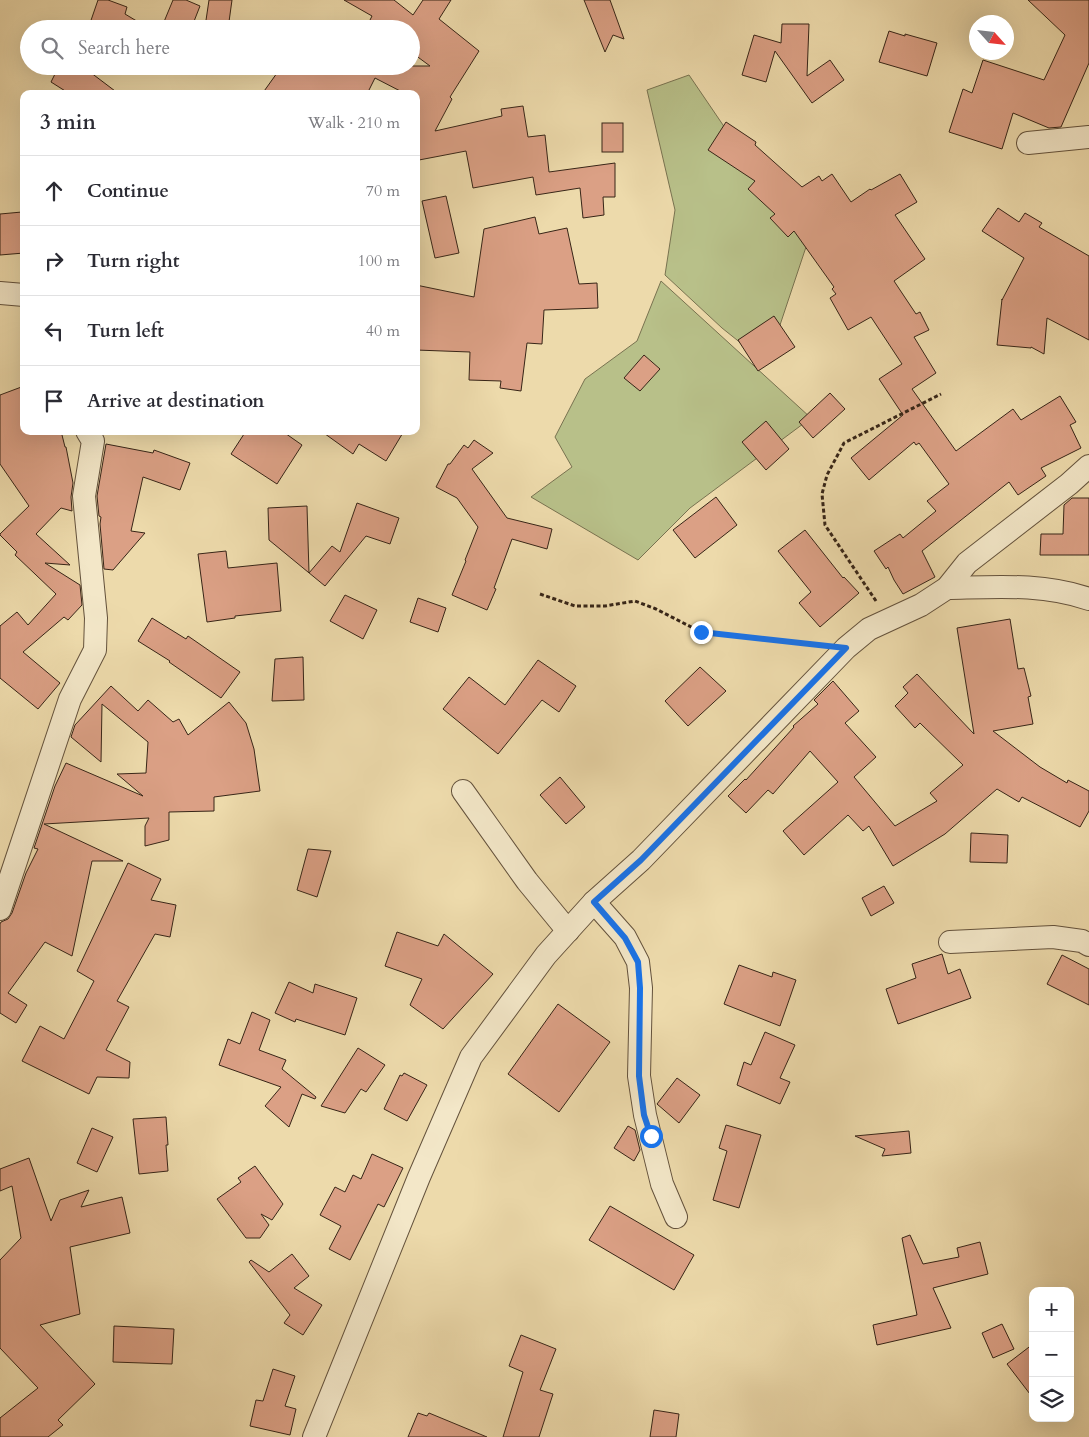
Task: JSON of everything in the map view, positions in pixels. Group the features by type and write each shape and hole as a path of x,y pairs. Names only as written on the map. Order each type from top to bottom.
{"street":[{"path":"1028,144 1089,137"},
{"path":"0,292 20,294"},
{"path":"0,909 70,699 95,650 96,618 84,496 93,441 89,435"},
{"path":"314,1437 419,1177 471,1057 546,955 594,902 641,860 846,648 869,629 921,605 947,588 967,562 1069,484 1089,466"},
{"path":"947,588 1026,586 1089,599"},
{"path":"463,791 527,881 568,931"},
{"path":"594,902 625,938 638,962 640,988 639,1076 644,1115 662,1184 676,1218"},
{"path":"950,942 1053,937 1089,945"}],"path":[{"path":"888,620 824,525 822,494 827,475 844,443 942,394"},
{"path":"540,594 575,606 605,606 635,601 701,632 846,648"}],"green space":[{"path":"689,75 806,247 767,364 722,328 665,275 675,210 647,90"},
{"path":"661,281 811,418 690,508 638,560 531,497 572,467 555,437 585,379 637,341"}],"building":[{"path":"98,0 108,0 127,7 125,14 135,20 91,20"},
{"path":"173,0 186,0 200,6 195,20 165,20"},
{"path":"209,0 232,0 229,20 206,20"},
{"path":"344,0 394,0 413,15 423,0 451,0 439,19 479,51 450,97 452,99 435,131 502,116 501,109 523,106 528,137 545,135 549,172 615,163 615,197 603,197 604,215 583,218 580,188 536,195 533,177 473,188 466,151 420,160 420,90 398,90 375,78 369,90 265,90 276,75 420,75 420,66 430,66 420,59 420,20 370,20 372,16"},
{"path":"584,0 610,0 624,39 613,35 605,52"},
{"path":"1028,0 1089,0 1089,63 1061,127 1049,128 1013,113 1002,149 949,132 963,89 972,93 983,60 1044,80 1065,35"},
{"path":"782,24 809,24 807,76 830,60 844,80 812,103 775,51 766,82 742,75 754,35 781,43"},
{"path":"889,31 937,43 927,76 879,62"},
{"path":"54,75 94,75 114,90 64,90 51,82"},
{"path":"726,122 756,142 755,145 802,187 819,176 822,181 832,174 851,202 870,189 900,174 917,202 895,215 925,259 894,281 916,314 920,312 929,330 914,337 936,373 912,389 956,451 1013,409 1021,420 1060,396 1076,422 1070,425 1081,448 1041,468 1046,476 1018,495 1009,482 922,551 935,577 903,594 888,567 886,569 874,551 900,534 903,538 936,511 927,501 949,484 919,443 916,445 914,442 869,480 851,458 903,415 879,379 902,364 871,317 848,330 830,298 836,294 832,289 834,287 794,231 788,237 770,218 775,214 748,189 755,181 708,150"},
{"path":"602,123 623,123 623,152 602,152"},
{"path":"446,196 459,253 435,258 422,201"},
{"path":"998,208 1019,222 1025,213 1042,223 1039,227 1089,256 1089,340 1047,318 1044,354 1031,347 997,345 1002,299 1024,258 982,231"},
{"path":"20,212 20,253 0,255 0,214"},
{"path":"535,217 539,234 567,228 579,284 597,283 598,308 544,310 542,344 527,343 521,391 500,388 501,381 469,380 470,352 420,350 420,286 474,297 484,229"},
{"path":"774,316 795,347 758,371 738,340"},
{"path":"644,355 660,369 640,391 624,378"},
{"path":"20,388 20,435 62,435 73,483 72,511 61,508 36,534 70,565 45,563 80,585 82,605 68,620 64,617 23,652 60,683 38,709 0,678 0,626 17,612 28,625 56,594 15,555 17,552 0,535 29,506 0,464 0,395"},
{"path":"830,393 845,409 813,438 799,422"},
{"path":"766,421 789,449 766,470 742,442"},
{"path":"243,435 288,435 302,445 277,484 231,454"},
{"path":"327,435 402,435 386,461 359,444 353,454"},
{"path":"474,440 493,453 472,469 507,518 552,529 547,549 512,539 494,588 496,589 487,610 452,595 478,527 457,498 436,487 448,464 450,464 464,445 468,448"},
{"path":"106,444 153,453 154,450 190,463 180,490 143,477 131,531 145,533 113,570 104,569 101,517 99,516 97,496"},
{"path":"716,497 737,525 695,558 673,530"},
{"path":"1072,498 1089,498 1089,555 1040,555 1041,534 1063,534 1064,505"},
{"path":"357,503 399,518 390,544 366,536 325,586 309,573 332,546 340,552"},
{"path":"307,506 309,573 269,540 268,508"},
{"path":"805,530 843,578 859,593 820,627 799,603 811,592 778,551"},
{"path":"226,551 228,568 277,563 281,611 235,616 235,618 207,622 198,554"},
{"path":"345,595 377,610 363,639 330,621"},
{"path":"418,598 446,608 438,632 410,622"},
{"path":"152,618 186,639 188,636 240,672 221,698 170,661 138,641"},
{"path":"1010,619 1018,669 1024,668 1031,696 1028,697 1033,724 993,731 1040,767 1067,783 1068,780 1089,791 1089,811 1080,827 1022,797 1019,802 997,789 945,834 893,866 869,826 863,831 848,815 804,855 783,831 838,782 810,751 773,794 768,790 746,813 728,796 746,780 793,726 818,704 814,700 833,681 859,711 845,723 876,757 854,777 895,826 937,801 930,793 963,765 920,723 915,728 895,706 908,693 903,687 917,674 974,734 957,628"},
{"path":"303,657 304,700 272,701 275,659"},
{"path":"538,660 576,686 559,712 542,700 498,754 443,709 469,677 505,705"},
{"path":"700,667 726,691 688,726 665,701"},
{"path":"111,686 138,711 148,700 173,722 179,719 188,735 229,702 246,723 254,749 260,791 214,797 214,811 169,812 169,840 145,846 145,826 149,818 44,824 123,861 92,861 72,956 45,942 8,993 27,1005 16,1023 0,1013 0,924 8,919 12,913 26,873 38,849 34,848 55,786 66,763 143,796 117,774 146,773 148,742 102,704 101,762 71,737 75,725"},
{"path":"560,777 585,807 566,824 540,795"},
{"path":"971,833 1008,835 1007,863 970,862"},
{"path":"308,849 331,851 317,897 297,890"},
{"path":"128,863 161,879 151,900 176,905 170,937 155,934 117,1001 129,1007 106,1050 130,1062 129,1078 97,1077 89,1094 22,1061 40,1026 64,1039 94,981 77,971"},
{"path":"884,886 894,903 871,916 862,898"},
{"path":"397,932 438,946 444,934 493,974 443,1029 410,1005 422,979 385,966"},
{"path":"942,954 948,974 960,969 971,998 898,1024 886,989 916,978 912,964"},
{"path":"1062,955 1089,969 1089,1005 1047,984"},
{"path":"739,965 772,977 773,972 796,980 780,1026 724,1004"},
{"path":"289,982 313,993 315,984 357,998 345,1035 296,1019 295,1022 275,1013"},
{"path":"558,1004 610,1042 559,1112 508,1074"},
{"path":"252,1012 270,1020 259,1050 286,1060 282,1069 316,1097 315,1099 302,1094 289,1127 265,1106 281,1087 219,1065 228,1039 240,1044"},
{"path":"765,1032 795,1045 780,1078 790,1082 780,1104 737,1085 744,1062 751,1065"},
{"path":"358,1048 385,1065 366,1092 361,1089 345,1113 321,1106"},
{"path":"404,1073 427,1085 407,1121 384,1109 400,1075 402,1076"},
{"path":"677,1078 700,1095 679,1123 657,1104"},
{"path":"166,1117 168,1171 139,1174 133,1119"},
{"path":"726,1125 761,1135 739,1208 713,1200 727,1151 719,1148"},
{"path":"628,1126 635,1130 640,1150 634,1161 614,1148"},
{"path":"92,1128 113,1137 97,1172 77,1163"},
{"path":"909,1131 911,1153 882,1156 885,1149 855,1136"},
{"path":"372,1154 403,1168 384,1207 378,1204 350,1260 329,1249 341,1226 320,1215 335,1187 345,1192 353,1175 361,1179"},
{"path":"29,1158 51,1221 60,1200 89,1190 81,1207 122,1197 130,1233 70,1247 80,1314 40,1325 95,1384 58,1420 63,1425 48,1437 0,1437 0,1418 38,1388 0,1348 0,1260 21,1238 12,1186 0,1191 0,1169"},
{"path":"255,1166 283,1204 272,1220 261,1214 269,1225 260,1238 246,1238 217,1199 241,1182 238,1178"},
{"path":"610,1206 694,1255 674,1290 589,1240"},
{"path":"910,1235 923,1264 959,1257 957,1248 980,1242 988,1274 933,1288 951,1328 877,1345 873,1325 917,1315 902,1238"},
{"path":"292,1254 309,1276 294,1288 322,1305 303,1335 284,1323 290,1315 249,1262 251,1260 269,1272"},
{"path":"1002,1324 1014,1349 993,1358 982,1333"},
{"path":"114,1326 174,1329 172,1364 113,1362"},
{"path":"521,1335 556,1349 540,1390 553,1394 539,1437 503,1437 523,1372 509,1366"},
{"path":"1029,1347 1029,1393 1007,1364"},
{"path":"273,1369 295,1376 285,1406 296,1409 290,1435 250,1426 256,1400 263,1401"},
{"path":"654,1410 679,1414 676,1437 650,1437"},
{"path":"418,1413 427,1416 429,1413 487,1437 408,1437"}],"route":[{"path":"651,1136 644,1115 639,1076 640,988 638,962 625,938 594,902 641,860 846,648 701,632"}]}
